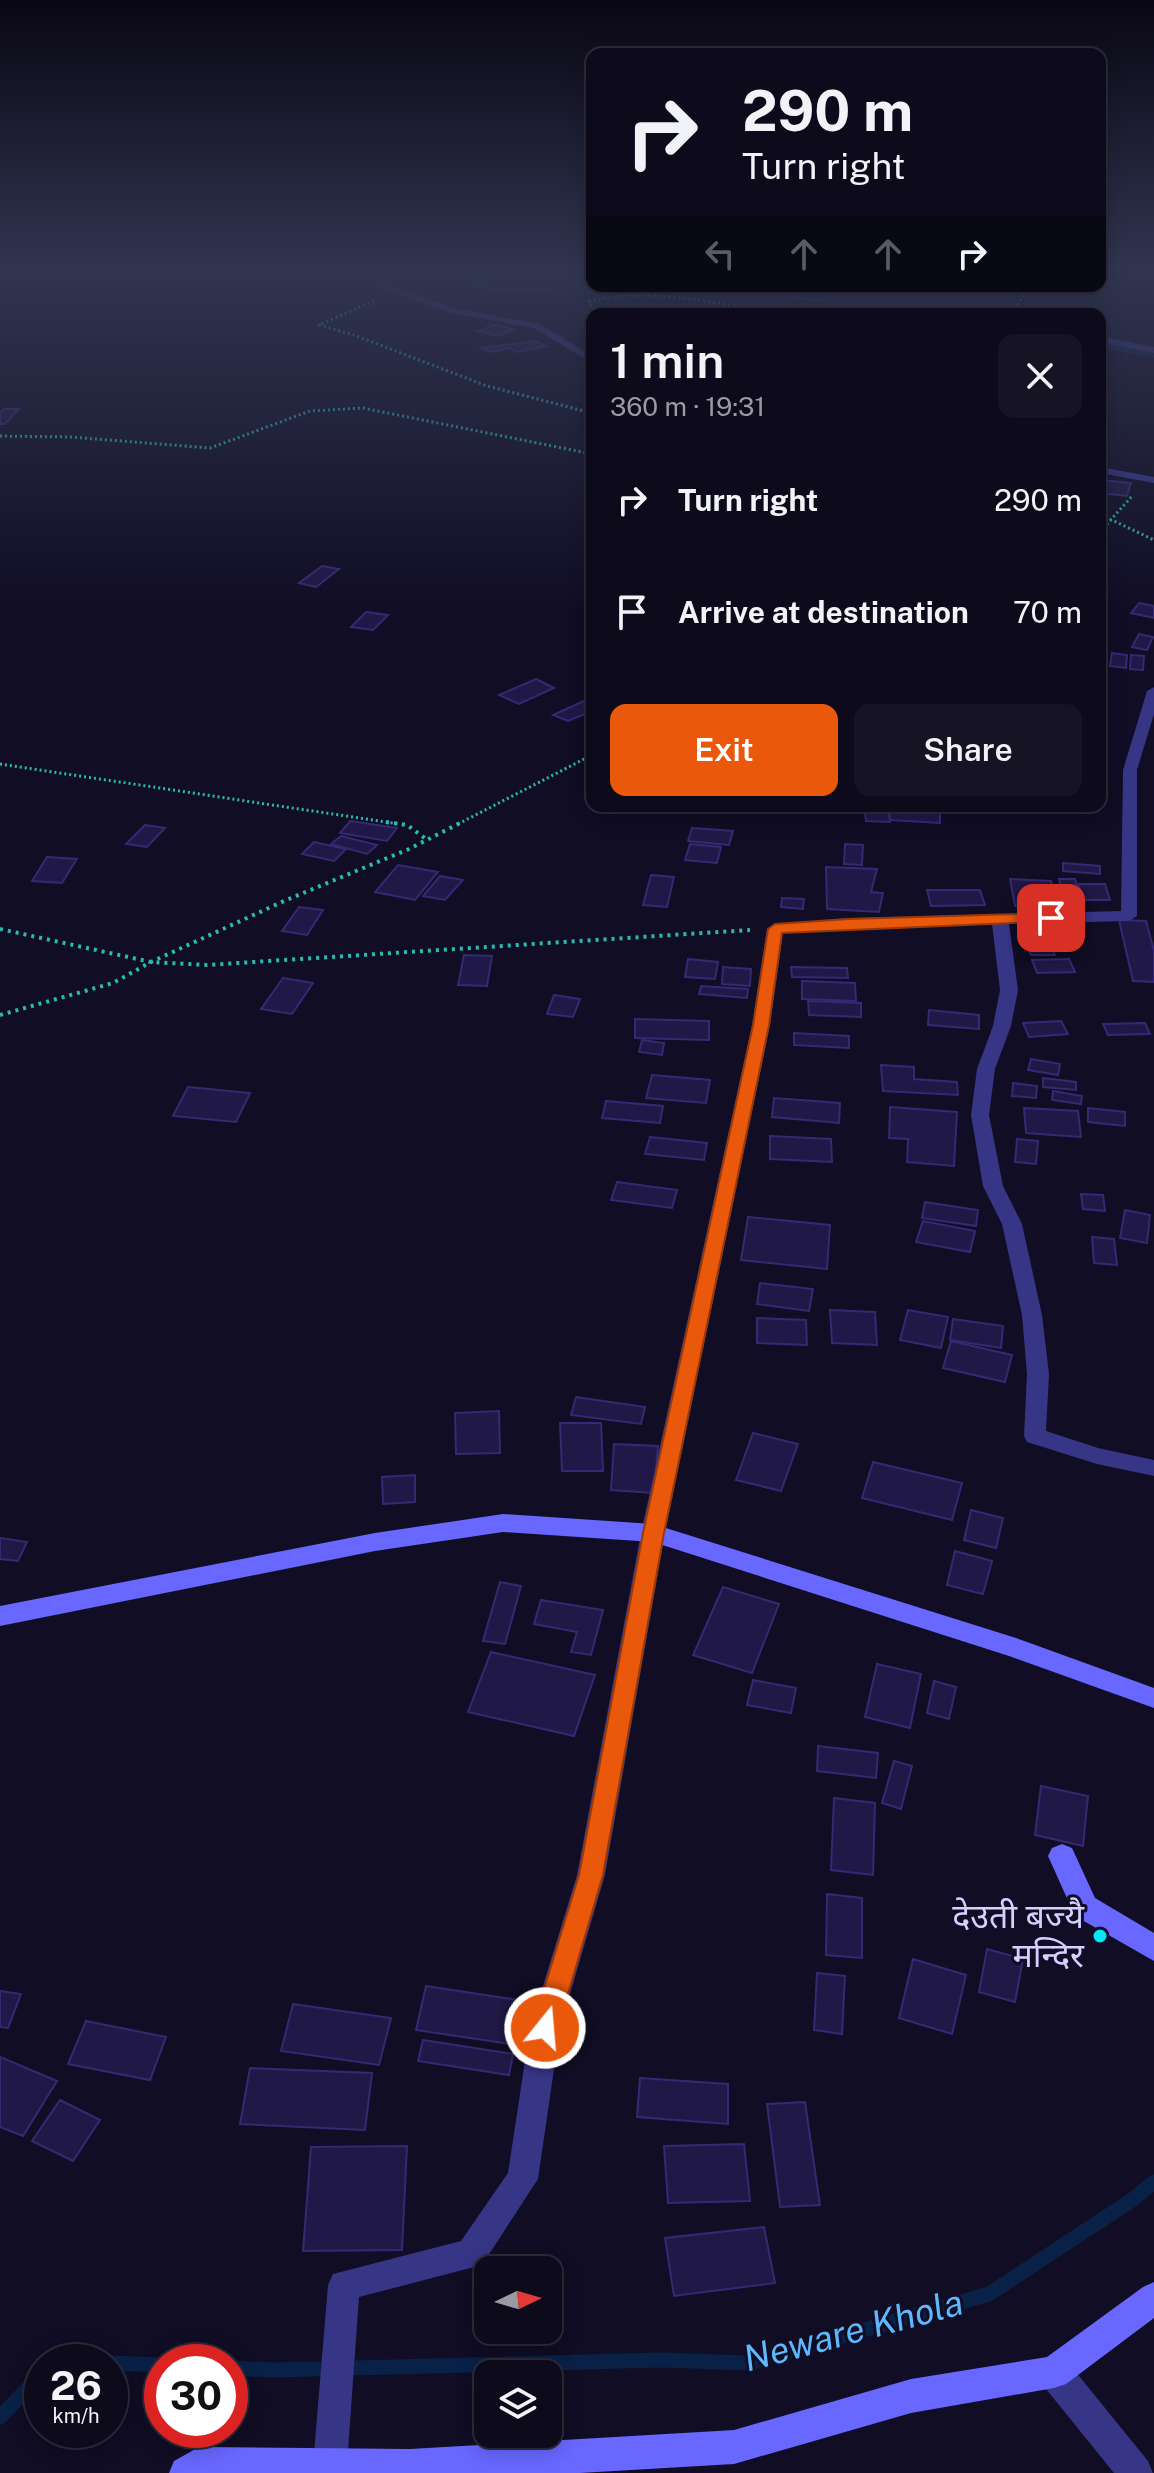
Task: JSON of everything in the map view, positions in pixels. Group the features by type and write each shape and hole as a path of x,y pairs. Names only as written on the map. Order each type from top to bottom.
{"street":[{"path":"1106,471 1150,480"},
{"path":"330,2465 344,2285 471,2254 523,2179 545,2028 591,1875 653,1533 761,1025 775,929 1129,916 1130,770 1154,691"},
{"path":"1000,919 1009,990 1002,1026 986,1069 980,1115 993,1186 1012,1224 1032,1315 1038,1374 1035,1436 1097,1456 1154,1468"},
{"path":"0,1616 375,1542 503,1523 653,1533 1016,1648 1154,1698"},
{"path":"1062,1856 1085,1907 1154,1948"},
{"path":"186,2473 199,2464 410,2466 734,2447 911,2396 1054,2372 1154,2298"},
{"path":"1054,2372 1136,2473"}],"path":[{"path":"478,382 586,411"},
{"path":"0,436 71,437 210,448 310,411 363,408 586,453"},
{"path":"1106,526 1150,480"},
{"path":"1106,519 1154,540"},
{"path":"0,1015 113,983 151,962 426,839 586,758"},
{"path":"0,764 407,825 426,839"},
{"path":"0,929 151,962 207,965 775,929"}],"building":[{"path":"4,409 19,409 5,424 0,424 0,413"},
{"path":"1106,480 1131,483 1127,496 1106,494"},
{"path":"322,566 339,569 316,587 299,583"},
{"path":"1139,603 1154,606 1154,618 1131,613"},
{"path":"366,612 388,615 373,630 351,627"},
{"path":"1139,634 1153,637 1147,650 1132,647"},
{"path":"1112,653 1127,655 1126,668 1110,666"},
{"path":"1131,655 1144,656 1143,670 1130,669"},
{"path":"536,679 554,688 519,704 499,695"},
{"path":"586,700 586,714 568,721 553,715"},
{"path":"865,812 889,812 890,822 866,821"},
{"path":"890,812 940,812 940,823 890,820"},
{"path":"350,821 397,828 387,841 340,833"},
{"path":"145,825 165,828 147,847 126,844"},
{"path":"692,828 733,831 729,845 688,841"},
{"path":"341,836 377,845 367,854 331,844"},
{"path":"314,842 346,849 334,861 302,854"},
{"path":"690,844 721,847 717,863 685,860"},
{"path":"845,844 863,845 862,865 844,864"},
{"path":"47,857 77,859 62,883 32,881"},
{"path":"1063,863 1100,866 1100,874 1063,871"},
{"path":"398,865 438,872 415,900 375,892"},
{"path":"826,867 877,869 871,892 883,893 879,912 827,909"},
{"path":"651,875 674,877 667,907 643,905"},
{"path":"440,876 463,880 445,900 423,896"},
{"path":"1010,879 1051,881 1057,907 1015,906"},
{"path":"1059,879 1075,879 1080,901 1064,900"},
{"path":"1078,884 1105,884 1110,900 1083,900"},
{"path":"927,890 980,890 985,905 931,906"},
{"path":"782,898 804,899 803,909 781,907"},
{"path":"299,907 323,910 307,935 282,931"},
{"path":"1119,920 1146,921 1154,951 1154,982 1133,981"},
{"path":"1022,925 1047,926 1050,940 1024,939"},
{"path":"1049,941 1055,955 1031,955 1026,942"},
{"path":"464,955 492,956 487,986 458,985"},
{"path":"688,959 718,962 715,979 685,977"},
{"path":"1069,959 1075,972 1037,973 1032,960"},
{"path":"723,967 751,969 750,986 722,984"},
{"path":"791,967 847,968 848,978 792,977"},
{"path":"283,978 313,983 292,1014 261,1009"},
{"path":"802,981 855,983 856,1001 802,999"},
{"path":"701,986 748,989 747,998 699,994"},
{"path":"554,995 580,999 573,1017 547,1014"},
{"path":"808,1001 861,1003 861,1017 809,1015"},
{"path":"929,1010 979,1015 979,1029 928,1025"},
{"path":"635,1019 709,1021 709,1040 635,1038"},
{"path":"1061,1021 1068,1034 1029,1037 1023,1023"},
{"path":"1145,1023 1150,1034 1108,1035 1103,1024"},
{"path":"794,1033 849,1036 849,1048 794,1045"},
{"path":"642,1040 664,1043 662,1055 639,1052"},
{"path":"1031,1059 1060,1064 1058,1075 1028,1070"},
{"path":"881,1065 914,1067 914,1079 957,1082 958,1095 883,1091"},
{"path":"652,1075 710,1080 706,1103 646,1098"},
{"path":"1043,1078 1076,1082 1076,1090 1043,1087"},
{"path":"1013,1083 1037,1086 1036,1098 1012,1096"},
{"path":"188,1087 250,1093 236,1122 173,1116"},
{"path":"1053,1091 1082,1096 1081,1104 1052,1100"},
{"path":"774,1098 840,1103 839,1123 772,1117"},
{"path":"606,1101 663,1106 660,1123 602,1118"},
{"path":"890,1107 957,1112 954,1166 907,1162 908,1139 889,1138"},
{"path":"1024,1108 1078,1111 1081,1137 1026,1133"},
{"path":"1088,1108 1125,1112 1125,1126 1088,1122"},
{"path":"770,1136 831,1139 832,1162 770,1159"},
{"path":"650,1137 707,1143 704,1160 645,1154"},
{"path":"1017,1139 1038,1141 1036,1164 1015,1162"},
{"path":"617,1182 677,1190 672,1208 611,1200"},
{"path":"1081,1194 1103,1195 1105,1211 1083,1209"},
{"path":"925,1202 978,1210 976,1226 922,1218"},
{"path":"1125,1210 1150,1215 1147,1243 1120,1238"},
{"path":"748,1217 830,1225 827,1269 741,1260"},
{"path":"923,1221 975,1231 970,1252 916,1242"},
{"path":"1092,1237 1114,1239 1117,1265 1094,1263"},
{"path":"760,1283 813,1289 809,1311 757,1304"},
{"path":"830,1310 875,1312 877,1345 832,1343"},
{"path":"908,1310 948,1317 941,1348 900,1340"},
{"path":"757,1318 806,1320 807,1345 757,1343"},
{"path":"953,1319 1003,1326 1001,1348 950,1340"},
{"path":"951,1341 1012,1355 1005,1382 943,1368"},
{"path":"576,1397 645,1407 641,1424 571,1415"},
{"path":"499,1411 500,1453 456,1454 455,1413"},
{"path":"560,1423 601,1423 603,1471 562,1471"},
{"path":"753,1433 798,1444 781,1491 736,1480"},
{"path":"614,1444 658,1446 654,1493 611,1490"},
{"path":"873,1462 962,1483 952,1520 862,1498"},
{"path":"415,1475 415,1502 383,1504 382,1477"},
{"path":"971,1510 1003,1518 996,1548 964,1540"},
{"path":"0,1538 27,1542 18,1561 0,1559"},
{"path":"955,1551 992,1561 983,1594 947,1585"},
{"path":"500,1582 521,1586 505,1644 483,1641"},
{"path":"723,1587 779,1604 752,1673 693,1655"},
{"path":"541,1600 603,1610 591,1655 571,1652 577,1632 534,1624"},
{"path":"491,1652 595,1675 574,1736 468,1712"},
{"path":"877,1664 921,1674 910,1728 865,1717"},
{"path":"753,1680 796,1688 791,1713 747,1705"},
{"path":"934,1681 956,1687 949,1719 927,1713"},
{"path":"818,1746 878,1753 876,1778 817,1771"},
{"path":"894,1761 912,1766 901,1809 882,1803"},
{"path":"1041,1786 1088,1796 1083,1846 1035,1835"},
{"path":"834,1798 875,1803 873,1875 831,1870"},
{"path":"827,1894 862,1898 862,1958 826,1955"},
{"path":"987,1949 1023,1959 1015,2002 979,1992"},
{"path":"913,1959 966,1975 952,2034 899,2018"},
{"path":"817,1973 845,1976 842,2034 814,2030"},
{"path":"426,1986 532,2002 523,2046 416,2030"},
{"path":"0,1991 21,1994 8,2028 0,2027"},
{"path":"293,2004 391,2018 379,2065 281,2051"},
{"path":"86,2021 166,2037 150,2080 68,2064"},
{"path":"423,2040 513,2054 509,2075 418,2061"},
{"path":"0,2057 57,2081 23,2136 0,2127"},
{"path":"250,2068 372,2073 365,2130 240,2124"},
{"path":"640,2078 728,2084 728,2124 637,2117"},
{"path":"60,2100 100,2120 73,2161 32,2141"},
{"path":"805,2102 820,2205 780,2207 767,2104"},
{"path":"744,2144 750,2201 668,2203 664,2146"},
{"path":"407,2146 402,2250 303,2251 311,2147"},
{"path":"764,2227 775,2283 674,2296 665,2238"}],"waterway":[{"name":"Neware Khola","path":"248,2369 661,2360 749,2363 989,2294 1132,2200 1154,2182"},
{"name":"Neware Khola","path":"128,2364 144,2364"},
{"name":"Neware Khola","path":"0,2417 24,2392"}],"place":[{"name":"देउती बज्यै मन्दिर","path":"1100,1936"}],"route":[{"path":"545,2028 591,1875 653,1533 761,1025 775,929 848,923 1051,918"}]}
